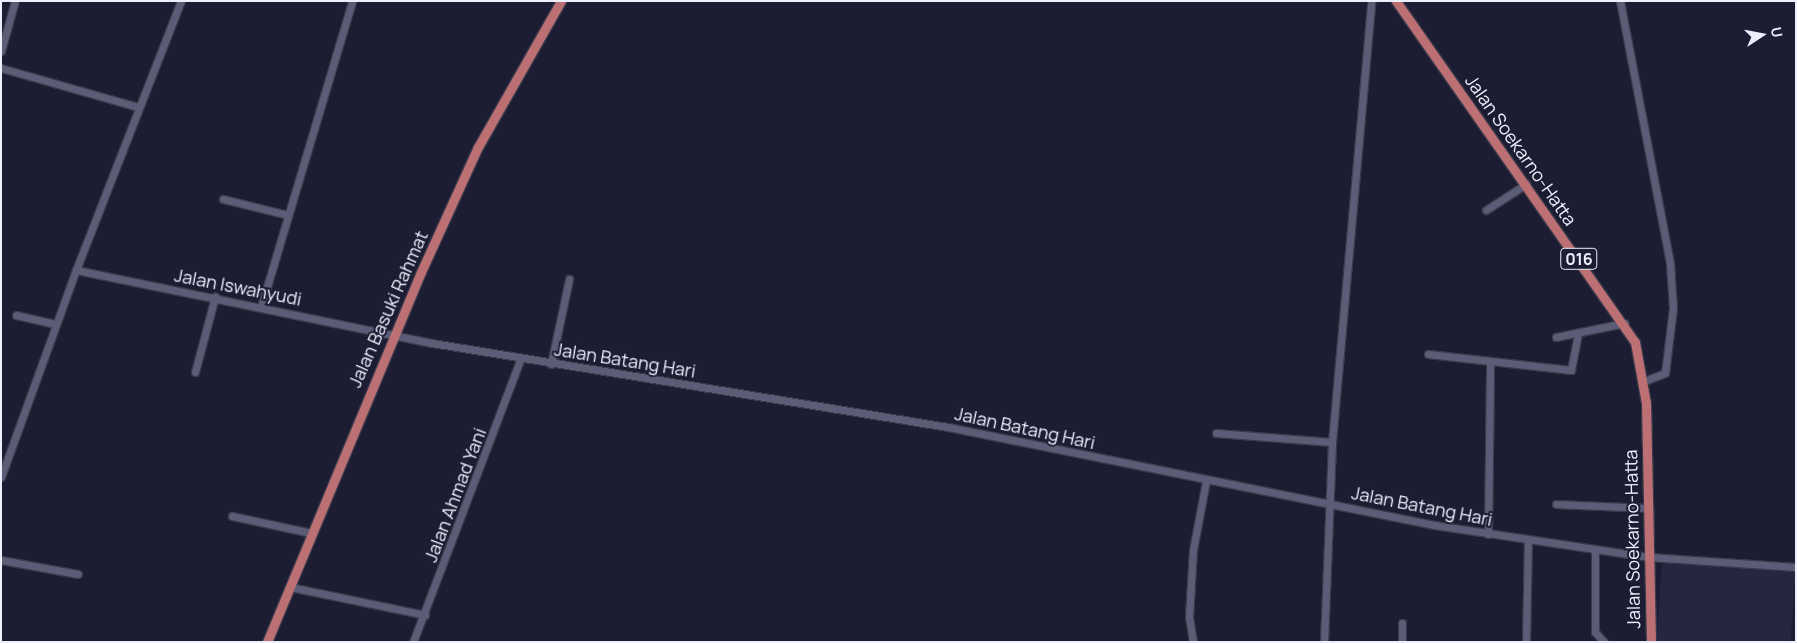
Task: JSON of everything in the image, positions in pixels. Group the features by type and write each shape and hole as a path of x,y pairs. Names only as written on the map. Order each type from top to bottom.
{"main road":[{"name":"Jalan Basuki Rahmat","path":"267,642 393,334 478,147 561,1"},
{"name":"Jalan Soekarno-Hatta","path":"1396,1 1625,324 1644,382 1651,642"}],"street":[{"path":"1,51 15,1"},
{"path":"1,476 55,324 138,106 181,1"},
{"path":"261,307 352,1"},
{"path":"1324,642 1327,504 1371,1"},
{"path":"1620,1 1670,264 1673,308 1665,374 1644,382"},
{"path":"1,68 138,106"},
{"path":"1486,210 1526,184"},
{"path":"223,199 288,215"},
{"name":"Jalan Iswahyudi","path":"76,270 393,334"},
{"path":"551,364 569,279"},
{"path":"195,372 215,297"},
{"path":"16,315 55,324"},
{"path":"1556,337 1625,324"},
{"path":"1428,354 1490,364 1571,370 1578,333"},
{"name":"Jalan Batang Hari","path":"393,334 551,364 948,427 1327,504 1528,541 1649,557 1796,567"},
{"name":"Jalan Ahmad Yani","path":"413,642 425,615 521,358"},
{"path":"1488,534 1490,364"},
{"path":"1216,433 1332,442"},
{"path":"1192,642 1189,616 1193,550 1206,480"},
{"path":"1556,504 1648,508"},
{"path":"232,516 311,533"},
{"path":"1526,642 1528,541"},
{"path":"1595,550 1595,632 1604,642"},
{"path":"1,560 78,574"},
{"path":"290,587 425,615"},
{"path":"1402,623 1402,642"}],"shaded area":[{"path":"1662,562 1796,571 1791,642 1656,642"}]}
